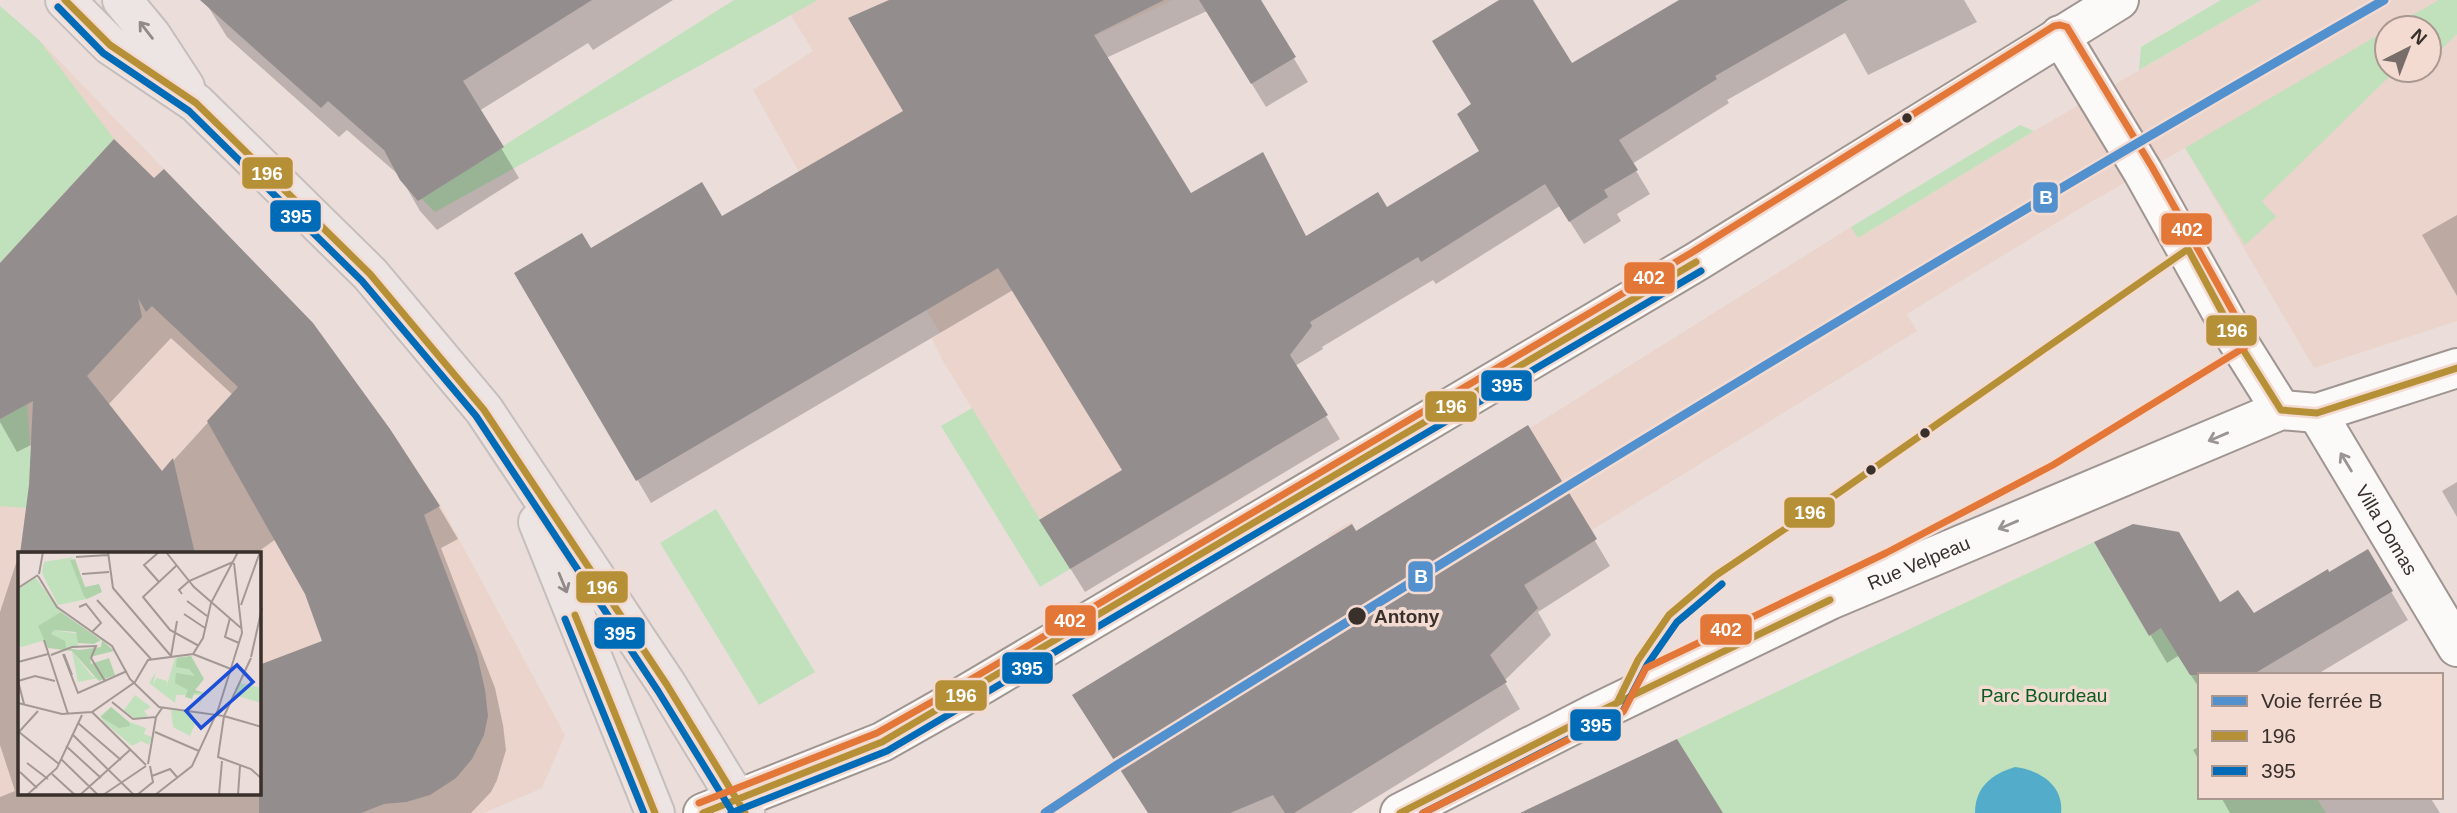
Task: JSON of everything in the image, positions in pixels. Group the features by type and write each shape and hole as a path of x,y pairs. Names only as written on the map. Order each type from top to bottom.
{"main road":[{"path":"65,0 110,45 196,103 370,274 484,410 667,685 741,806"},
{"path":"122,0 151,35 196,103"},
{"path":"510,452 655,813"}],"street":[{"path":"703,813 741,806 882,742 958,699 1696,262 2119,0"},
{"name":"Villa Domas","path":"2060,35 2143,172 2237,340 2299,412 2457,647"},
{"name":"Rue Velpeau","path":"1399,813 1594,714 1830,600 2299,412 2457,368"}],"shaded area":[{"path":"818,0 1173,0 1045,59 1086,210 1242,467 1070,569 943,361 932,339 940,333 834,152 799,172 753,90 813,51 790,14"},
{"path":"2261,0 2457,0 2457,321 2314,368 2185,148 1907,314 1917,331 1592,530 1596,540 1524,586 1490,654 1507,682 1294,813 1285,813 1273,795 1072,695 1329,538 1328,535 1351,522 1357,531 1527,426 1530,428 1851,227 1858,238 2034,131"},
{"path":"0,6 39,40 313,323 390,429 441,506 565,735 542,788 484,813 0,813"}],"green space":[{"path":"734,0 818,0 435,212 421,198"},
{"path":"2221,0 2261,0 2139,70 2141,47"},
{"path":"2439,0 2457,0 2457,34 2443,48 2443,14 2414,14"},
{"path":"0,6 39,40 114,139 0,263"},
{"path":"2373,38 2373,84 2382,84 2262,201 2276,217 2245,245 2185,148"},
{"path":"2020,125 2034,131 1858,238 1851,227"},
{"path":"27,404 31,458 27,508 0,506 0,419"},
{"path":"972,408 1070,569 1040,587 941,426"},
{"path":"716,509 815,672 759,705 660,543"},
{"name":"Parc Bourdeau","path":"2094,542 2149,636 2197,604 2198,799 2317,799 2326,813 1722,813 1677,739"}],"water":[{"path":"2015,767 2041,775 2054,787 2061,803 2061,813 1975,813 1978,796 1986,783 1999,773"}],"building":[{"path":"200,0 592,0 463,81 504,147 418,201 400,180 384,150 328,101 321,108"},
{"path":"889,0 1164,0 1094,35 1191,193 1263,152 1306,236 1378,192 1387,207 1479,151 1457,114 1471,104 1432,41 1499,0 1533,0 1572,63 1679,0 1848,0 1715,76 1717,79 1619,140 1638,170 1604,190 1608,197 1569,222 1545,184 1421,262 1418,257 1310,322 1312,326 1290,355 1328,415 1070,569 1039,520 1122,470 998,268 636,481 514,273 582,233 591,248 702,182 722,216 903,111 848,18"},
{"path":"1199,0 1261,0 1296,57 1251,84"},
{"path":"114,139 154,178 164,169 313,323 390,429 440,506 424,515 477,654 488,716 484,735 472,759 456,778 430,795 406,802 384,804 361,813 259,813 261,664 322,641 305,594 207,421 238,387 152,306 146,312 138,298 142,317 87,376 162,471 173,458 195,552 20,552 29,485 33,401 0,419 0,263"},
{"path":"1528,425 1597,539 1524,585 1538,608 1490,655 1507,682 1294,813 1285,813 1273,795 1230,813 1148,813 1072,695 1352,524 1356,531"},
{"path":"2133,524 2179,532 2220,602 2238,590 2254,613 2328,569 2329,572 2368,549 2393,591 2255,673 2190,675 2161,628 2149,636 2094,542"},
{"path":"1677,739 1723,813 1520,813"}],"rail line":[{"name":"B","path":"1045,813 1274,667 1747,376 2064,186 2384,0"}],"transit line":[{"name":"196","path":"65,0 110,45 196,103 370,274 484,410 667,685 745,813"},
{"name":"395","path":"58,7 103,53 189,111 362,281 476,416 658,691 733,813"},
{"name":"402","path":"699,803 877,733 953,690 1691,253 2054,26 2067,27 2152,167 2246,335 2245,347 2053,465 1886,553 1646,668 1623,712 1423,813"},
{"name":"196","path":"1617,703 1638,660 1669,615 1715,576 2188,249 2237,340 2281,410 2317,413 2457,368"},
{"name":"196","path":"703,813 882,742 1696,262"},
{"name":"395","path":"731,813 887,751 1701,271"},
{"name":"395","path":"1423,813 1623,711 1647,665 1677,622 1722,584"},
{"name":"196","path":"1400,813 1594,714 1830,600"},
{"name":"196","path":"575,615 655,813"},
{"name":"395","path":"565,619 644,813"}],"place":[{"name":"Antony","path":"1357,616"}]}
